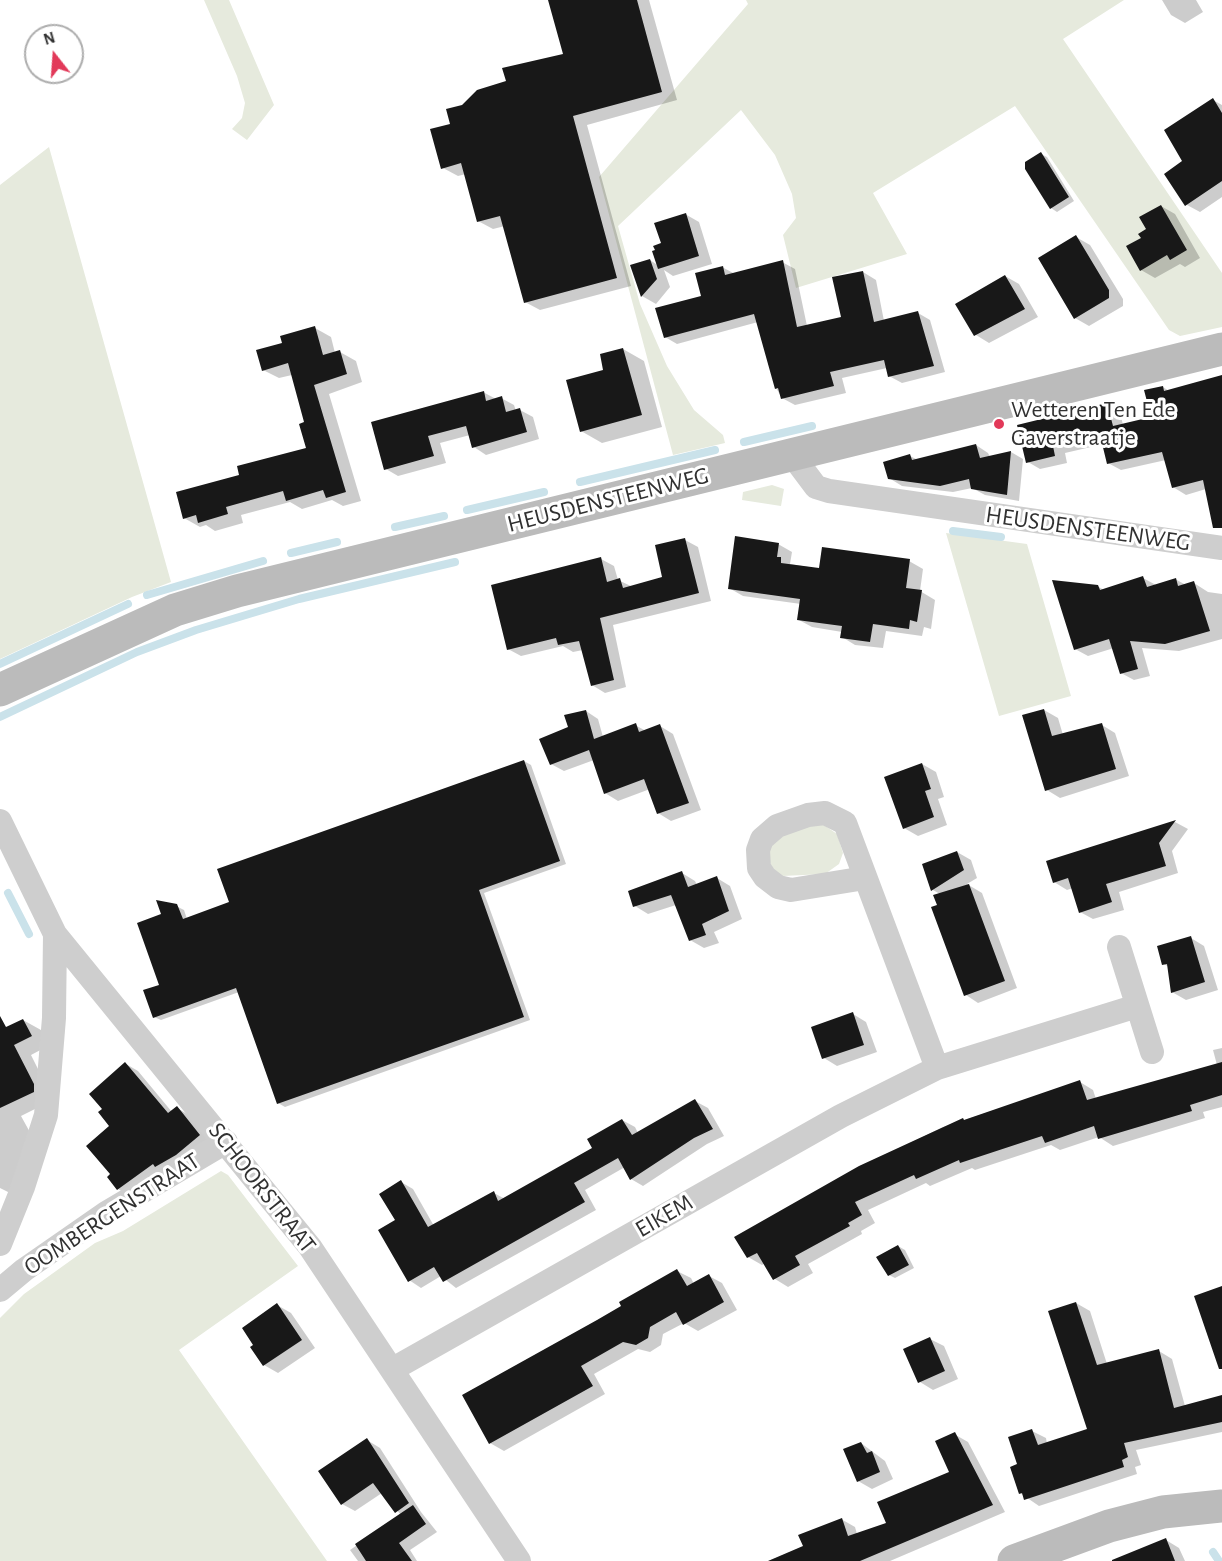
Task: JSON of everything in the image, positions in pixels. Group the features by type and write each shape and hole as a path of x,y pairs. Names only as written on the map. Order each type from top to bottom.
{"street":[{"path":"792,455 1222,349"},
{"name":"HEUSDENSTEENWEG","path":"0,690 175,610 237,591 792,455 816,487 829,491 1222,548"},
{"name":"SCHOORSTRAAT","path":"0,821 54,934 310,1247 519,1561"},
{"path":"865,878 937,1068"},
{"name":"OOMBERGENSTRAAT","path":"0,1244 37,1148 46,1115 54,1018 54,934"},
{"path":"1119,947 1152,1052"},
{"name":"EIKEM","path":"393,1370 842,1116 937,1068 1137,1006"},
{"name":"OOMBERGENSTRAAT","path":"0,1290 24,1270 106,1213 226,1142"},
{"path":"1014,1561 1109,1526 1163,1512 1220,1513"}],"shaded area":[{"path":"204,0 229,0 274,105 247,140 232,129 242,118 245,103 237,76"},
{"path":"746,0 1124,0 1063,39 1222,273 1222,327 1180,336 1169,330 1015,106 873,193 907,254 796,288 783,235 796,218 792,194 775,155 741,110 618,226 640,304 667,366 694,410 723,435 725,443 673,455 599,177 748,4"},
{"path":"49,147 171,582 132,597 0,659 0,185"},
{"path":"772,485 784,489 781,506 742,500 743,492"},
{"path":"946,533 1027,544 1071,696 999,716"},
{"path":"813,825 824,825 837,834 843,853 839,864 825,874 782,876 772,868 769,859 770,848 777,838"},
{"path":"221,1171 228,1175 298,1266 179,1350 327,1561 0,1561 0,1318 24,1294 95,1243 123,1231"}],"building":[{"path":"548,0 637,0 662,92 573,116 617,278 524,303 500,216 477,222 461,163 441,169 430,129 450,124 446,109 462,105 477,90 506,81 502,68 563,54"},
{"path":"1213,98 1222,113 1222,181 1185,206 1164,174 1182,161 1164,130"},
{"path":"1041,152 1069,197 1050,209 1025,169 1025,162"},
{"path":"1161,205 1187,250 1170,260 1167,255 1140,271 1126,246 1141,238 1138,234 1146,229 1139,217"},
{"path":"686,213 699,256 658,269 652,251 655,250 653,246 661,243 654,223"},
{"path":"1076,235 1109,290 1109,298 1074,319 1038,258"},
{"path":"650,259 657,279 641,297 630,265"},
{"path":"783,260 797,327 841,317 832,277 863,271 874,322 918,311 934,366 888,377 884,360 830,372 834,386 781,399 778,388 775,389 754,314 664,338 655,308 701,296 695,273 723,266 725,275"},
{"path":"1005,275 1025,309 974,336 955,304"},
{"path":"315,326 323,355 340,350 347,374 314,385 346,492 326,498 323,490 286,501 283,491 226,507 228,514 198,523 196,515 183,519 176,492 239,475 237,466 306,448 299,424 304,422 288,363 262,371 256,350 282,343 280,336"},
{"path":"623,348 642,415 580,432 566,380 603,370 600,354"},
{"path":"1222,375 1222,528 1213,528 1203,480 1172,488 1162,452 1107,464 1100,435 1053,446 1055,456 1026,463 1017,425 1107,403 1113,426 1151,417 1144,390 1163,386 1164,391"},
{"path":"484,391 486,401 502,396 506,412 520,408 527,432 472,448 466,426 428,436 434,456 384,470 371,422"},
{"path":"976,444 980,458 1011,451 1007,495 971,489 969,479 940,486 888,479 883,462 910,454 912,460"},
{"path":"735,536 779,543 777,557 781,557 781,563 819,568 822,547 910,559 906,588 922,590 917,622 910,620 909,629 873,624 870,642 840,638 842,626 797,620 800,599 728,589"},
{"path":"685,538 699,593 600,618 614,680 591,686 579,641 558,645 556,638 507,650 491,585 601,557 607,582 620,578 623,588 662,577 655,545"},
{"path":"1143,576 1147,587 1176,578 1178,586 1194,581 1210,631 1165,644 1130,641 1138,669 1120,674 1109,639 1074,650 1052,580 1098,585 1100,590"},
{"path":"1044,709 1052,736 1102,723 1116,769 1045,791 1022,715"},
{"path":"586,710 594,739 636,723 639,732 660,724 689,803 657,814 644,779 604,794 589,750 550,765 539,739 568,727 564,715"},
{"path":"524,760 560,861 479,890 524,1017 277,1104 236,988 153,1018 143,990 159,985 137,923 161,914 156,900 177,904 183,919 229,902 217,869"},
{"path":"922,763 931,789 925,791 934,817 903,829 884,777"},
{"path":"1176,820 1159,843 1166,866 1106,884 1112,902 1079,913 1068,878 1053,883 1046,861"},
{"path":"957,851 964,870 931,891 922,864"},
{"path":"682,871 688,887 717,876 729,911 702,924 706,935 689,941 671,895 633,907 628,891"},
{"path":"969,884 1005,981 964,996 931,907 937,905 933,895"},
{"path":"1191,936 1205,982 1171,993 1167,964 1162,965 1157,946"},
{"path":"853,1012 864,1045 822,1059 811,1027"},
{"path":"0,1016 6,1027 23,1019 32,1036 14,1045 34,1084 34,1092 0,1108"},
{"path":"125,1062 168,1113 177,1106 200,1135 176,1155 155,1167 153,1164 117,1190 107,1177 110,1174 86,1146 109,1126 98,1112 102,1109 89,1094"},
{"path":"1222,1062 1222,1095 1190,1105 1192,1111 1098,1139 1094,1126 1045,1143 1042,1136 960,1163 959,1160 916,1179 914,1175 855,1202 862,1215 848,1223 850,1226 795,1256 800,1265 773,1280 757,1253 747,1258 734,1237 859,1166 963,1118 964,1120 1080,1080 1087,1100"},
{"path":"695,1099 713,1129 694,1138 630,1180 618,1158 574,1183 585,1202 443,1282 434,1267 408,1282 378,1230 395,1220 379,1194 401,1180 428,1227 494,1191 498,1201 592,1148 587,1139 622,1119 632,1135"},
{"path":"898,1245 909,1265 888,1276 876,1257"},
{"path":"677,1269 687,1286 709,1274 724,1302 683,1325 676,1312 650,1327 648,1338 636,1345 623,1342 581,1366 593,1386 489,1444 462,1395 621,1306 619,1302"},
{"path":"1222,1286 1222,1369 1219,1369 1194,1296"},
{"path":"1076,1302 1097,1365 1159,1349 1174,1408 1222,1395 1222,1422 1124,1443 1128,1457 1122,1460 1124,1467 1024,1500 1022,1493 1019,1494 1010,1467 1017,1464 1008,1437 1032,1429 1038,1445 1087,1429 1048,1311"},
{"path":"277,1303 302,1340 263,1366 250,1347 253,1345 242,1328"},
{"path":"930,1337 945,1371 918,1383 903,1349"},
{"path":"955,1432 993,1505 860,1561 768,1561 803,1546 798,1535 842,1518 848,1536 886,1523 877,1502 949,1472 935,1441"},
{"path":"367,1438 409,1503 395,1513 373,1483 341,1505 318,1471"},
{"path":"861,1442 867,1453 872,1451 880,1472 857,1482 843,1449"},
{"path":"413,1505 426,1524 399,1543 412,1561 366,1561 355,1544"},
{"path":"1166,1538 1175,1561 1112,1561 1112,1560"}],"waterway":[{"path":"744,442 812,426"},
{"path":"580,482 715,450"},
{"path":"467,510 544,492"},
{"path":"395,527 444,516"},
{"path":"953,531 1001,537"},
{"path":"291,553 337,542"},
{"path":"147,595 263,561"},
{"path":"0,717 137,652 196,630 299,599 455,562"},
{"path":"0,664 128,604"},
{"path":"8,893 29,934"},
{"path":"1213,1552 1219,1561"}],"place":[{"name":"Wetteren Ten Ede Gaverstraatje","path":"999,424"}]}
